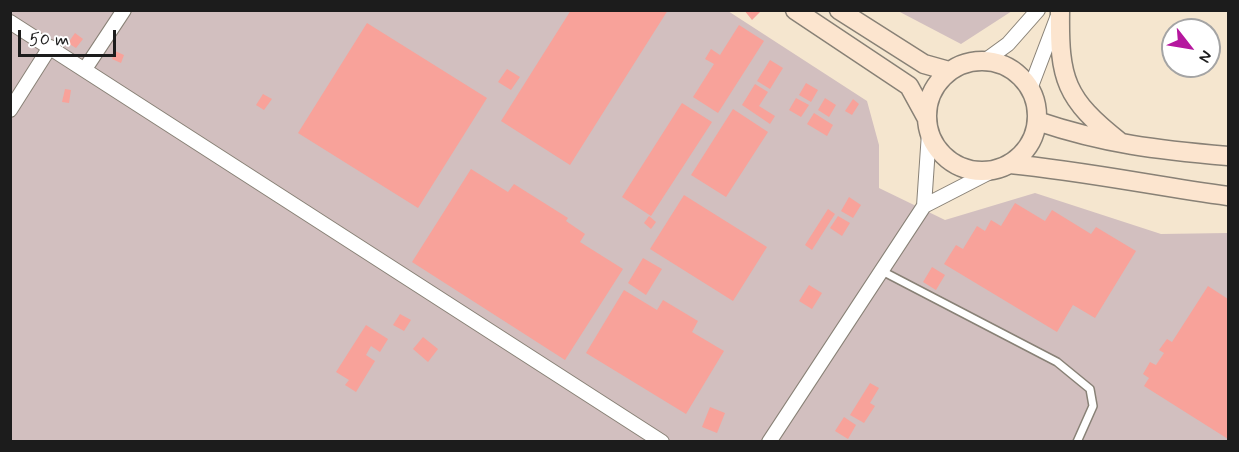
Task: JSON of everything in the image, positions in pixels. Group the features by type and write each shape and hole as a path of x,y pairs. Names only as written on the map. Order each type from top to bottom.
{"street":[{"path":"85,69 124,10"},
{"path":"795,10 909,86 928,125 936,148 947,160 962,168 978,172 1002,167 1072,170 1133,183 1228,196"},
{"path":"839,10 924,64 949,72"},
{"path":"986,60 1008,44 1038,10"},
{"path":"1030,89 1060,11"},
{"path":"1060,11 1059,55 1072,95 1086,114 1124,145"},
{"path":"10,22 662,441"},
{"path":"10,110 50,47"},
{"path":"769,441 924,206 929,100 936,84 949,72 966,63 986,60 1004,65 1020,76 1030,89 1036,104 1037,121 1033,138 1023,153 1002,167 924,206"},
{"path":"1037,121 1086,137 1124,145 1228,156"}],"lane":[{"path":"882,271 1057,362 1090,389 1093,406 1077,441"}],"shaded area":[{"path":"10,11 728,11 867,101 879,145 879,188 945,220 1035,193 1161,234 1228,233 1228,441 11,441"},
{"path":"898,11 1012,11 961,44"}],"building":[{"path":"571,10 668,10 570,165 501,121"},
{"path":"744,10 762,10 752,20"},
{"path":"367,23 487,98 418,208 298,133"},
{"path":"739,25 764,41 718,113 693,97 714,64 705,59 711,49 720,55"},
{"path":"75,33 83,39 76,48 68,43"},
{"path":"115,51 124,55 121,63 112,59"},
{"path":"770,60 783,68 770,89 757,81"},
{"path":"507,69 520,77 511,90 498,82"},
{"path":"806,83 818,90 811,102 799,95"},
{"path":"755,84 768,92 759,106 775,116 770,124 742,105"},
{"path":"65,89 71,90 69,103 62,102"},
{"path":"263,94 272,99 264,110 256,105"},
{"path":"796,98 809,105 801,117 789,110"},
{"path":"825,98 836,105 829,117 818,110"},
{"path":"853,99 859,104 852,115 845,111"},
{"path":"682,103 712,122 651,216 622,197"},
{"path":"733,109 768,132 726,197 691,175"},
{"path":"814,113 833,125 827,136 807,124"},
{"path":"471,169 508,192 514,184 568,218 566,221 585,234 580,242 623,269 565,360 412,262"},
{"path":"684,195 767,247 733,301 650,249"},
{"path":"849,197 861,205 853,218 841,211"},
{"path":"1015,203 1045,221 1052,210 1091,234 1096,227 1136,251 1095,318 1073,305 1057,332 944,264 956,245 963,249 977,226 985,231 991,220 1001,226"},
{"path":"828,209 835,214 812,250 805,245"},
{"path":"649,216 656,222 651,229 644,223"},
{"path":"838,216 850,223 842,236 830,228"},
{"path":"643,258 662,269 646,295 628,283"},
{"path":"932,267 945,275 936,290 923,282"},
{"path":"809,285 822,293 812,309 799,301"},
{"path":"1208,286 1228,299 1228,439 1144,386 1149,378 1143,374 1150,362 1156,365 1164,353 1159,350 1167,339 1172,342"},
{"path":"624,290 657,310 663,300 698,321 692,332 724,351 686,414 586,353"},
{"path":"400,314 411,320 404,331 393,325"},
{"path":"366,325 388,339 380,352 371,346 366,355 375,361 356,392 345,385 349,380 336,372"},
{"path":"423,337 438,349 428,362 413,349"},
{"path":"870,383 879,388 870,403 875,406 864,423 850,415"},
{"path":"710,407 725,413 717,433 702,427"},
{"path":"844,417 856,425 848,439 835,431"}]}
